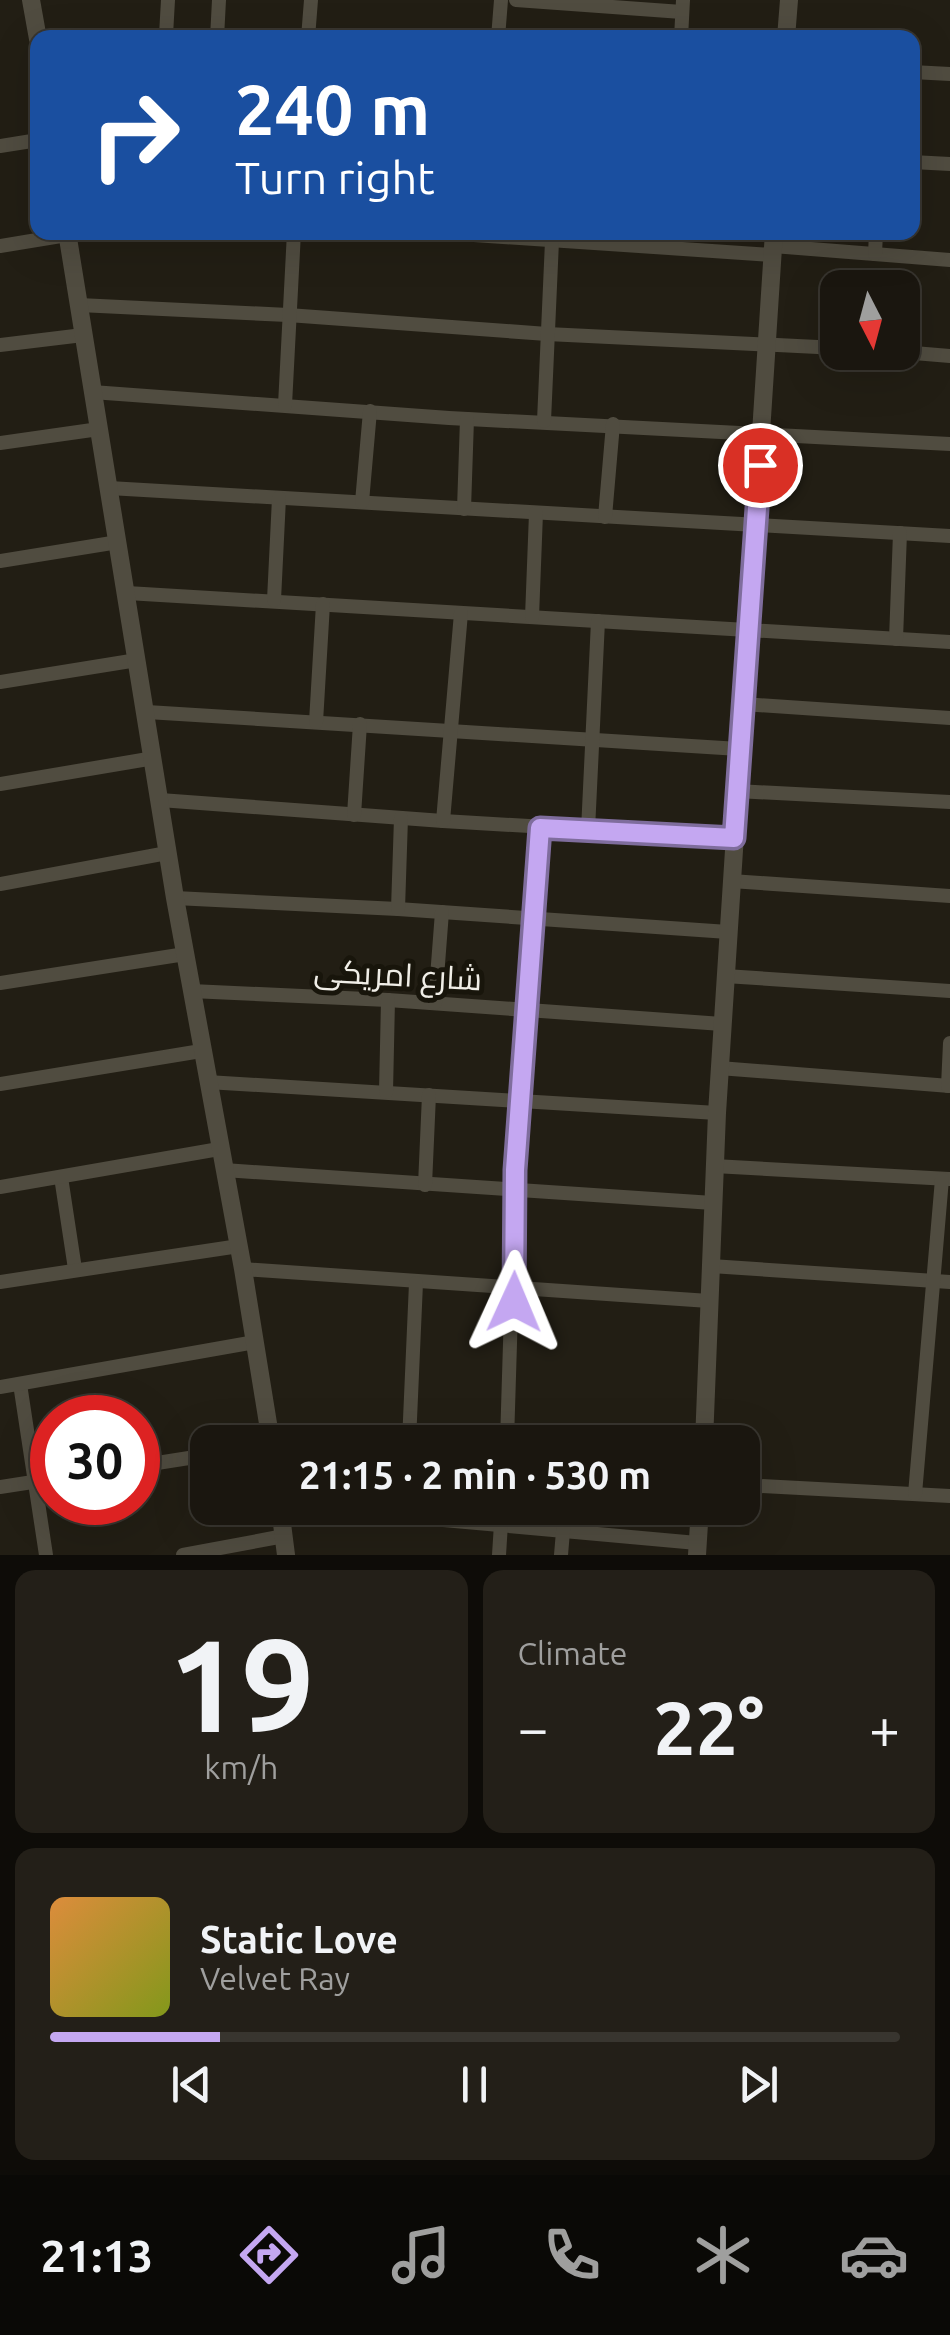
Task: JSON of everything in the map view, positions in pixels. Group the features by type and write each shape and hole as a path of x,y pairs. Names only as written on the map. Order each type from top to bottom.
{"street":[{"path":"31,0 36,30"},
{"path":"166,30 168,0"},
{"path":"215,30 220,0"},
{"path":"309,30 311,0"},
{"path":"499,30 501,0"},
{"path":"516,0 682,6"},
{"path":"786,30 788,0"},
{"path":"920,72 950,74"},
{"path":"0,146 30,141"},
{"path":"920,162 950,164"},
{"path":"0,246 34,240"},
{"path":"68,240 167,853 268,1425"},
{"path":"285,405 293,240"},
{"path":"542,240 588,240"},
{"path":"649,240 773,245 950,260"},
{"path":"875,254 876,240"},
{"path":"544,420 552,241"},
{"path":"705,1425 716,1113 773,245"},
{"path":"79,306 820,346"},
{"path":"0,345 84,334"},
{"path":"920,354 950,356"},
{"path":"92,392 467,419 950,444"},
{"path":"362,502 370,411"},
{"path":"464,508 467,419"},
{"path":"604,517 613,424"},
{"path":"0,443 99,429"},
{"path":"109,488 950,536"},
{"path":"274,600 280,498"},
{"path":"532,617 536,513"},
{"path":"896,638 900,533"},
{"path":"0,561 118,542"},
{"path":"127,593 950,642"},
{"path":"316,722 323,604"},
{"path":"442,821 461,613"},
{"path":"588,830 598,621"},
{"path":"0,682 137,660"},
{"path":"743,704 950,718"},
{"path":"146,712 739,749"},
{"path":"354,815 360,724"},
{"path":"0,784 154,758"},
{"path":"737,792 950,802"},
{"path":"160,800 734,838"},
{"path":"398,909 402,818"},
{"path":"509,1425 514,1189 540,828"},
{"path":"0,884 167,853"},
{"path":"732,881 950,896"},
{"path":"175,898 728,932"},
{"path":"434,1003 442,912"},
{"path":"0,983 185,954"},
{"path":"726,976 950,991"},
{"name":"شارع امريكى","path":"191,991 388,1000 722,1024"},
{"path":"386,1092 388,1000"},
{"path":"719,1068 949,1086 950,1043"},
{"path":"0,1084 202,1051"},
{"path":"207,1082 716,1113"},
{"path":"425,1185 429,1095"},
{"path":"0,1187 219,1149"},
{"path":"714,1166 946,1179 915,1494"},
{"path":"224,1170 713,1203"},
{"path":"61,1177 76,1269"},
{"path":"0,1282 239,1246"},
{"path":"711,1266 950,1282"},
{"path":"243,1269 710,1301"},
{"path":"409,1425 416,1283"},
{"path":"0,1387 255,1342"},
{"path":"20,1384 30,1454"},
{"path":"160,1463 190,1458"},
{"path":"0,1488 30,1483"},
{"path":"760,1487 950,1496"},
{"path":"41,1525 46,1555"},
{"path":"489,1525 697,1549"},
{"path":"561,1555 564,1525"},
{"path":"498,1555 500,1526"},
{"path":"183,1555 285,1545"}],"route":[{"path":"514,1302 515,1170 540,828 734,838 760,465"}]}
